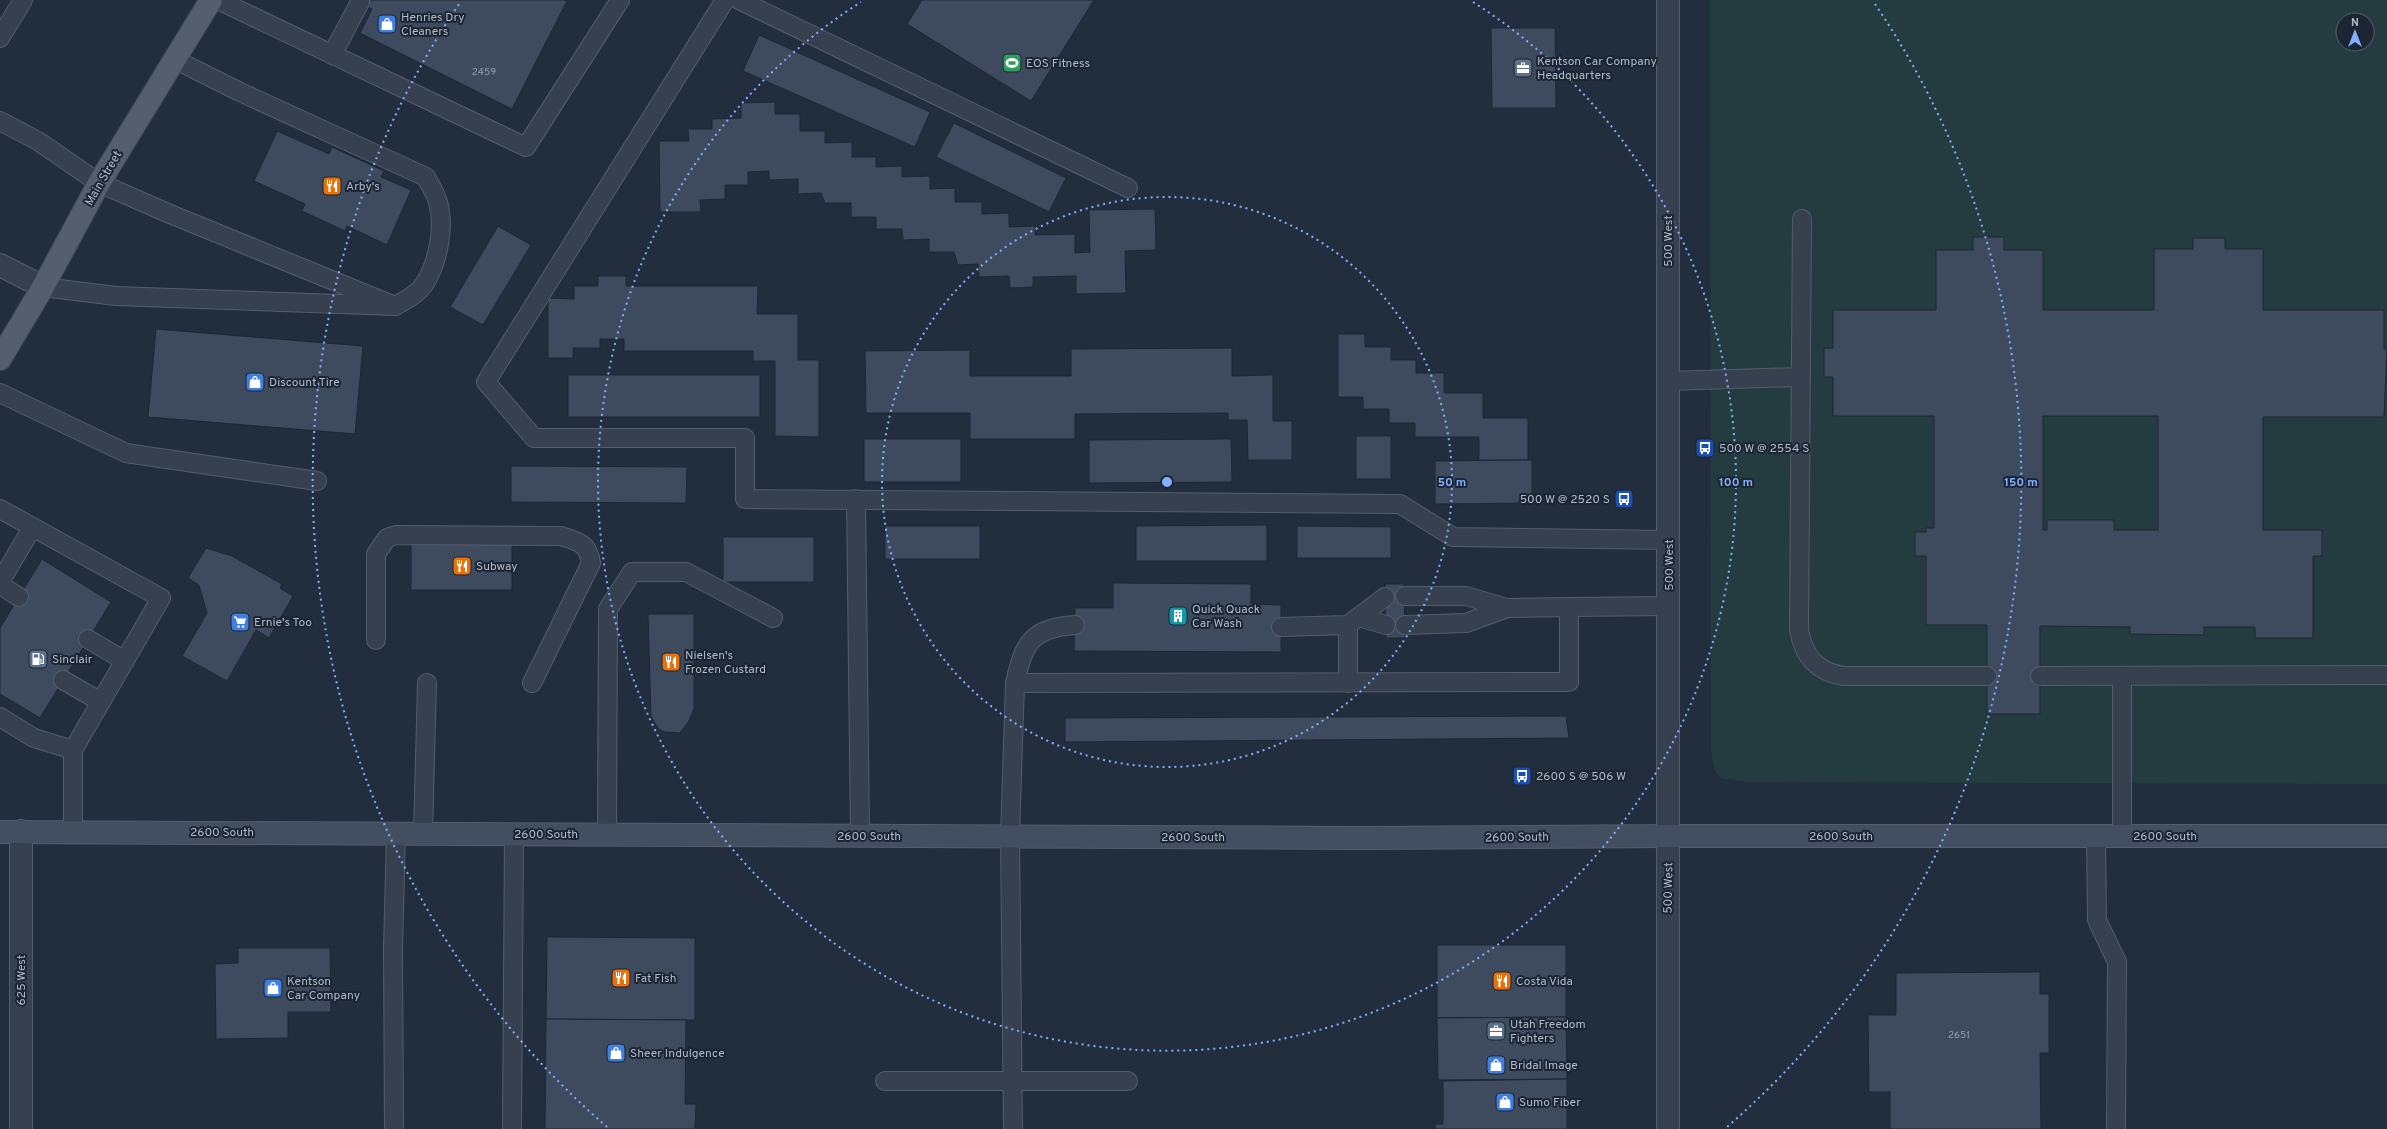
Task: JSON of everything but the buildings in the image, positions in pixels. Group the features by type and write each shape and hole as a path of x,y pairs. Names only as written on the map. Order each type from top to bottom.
{"main road":[{"name":"Main Street","path":"0,359 43,287 99,183 211,0"},
{"name":"2600 South","path":"11,832 74,831 607,835 1430,838 1669,836 2387,836"}],"street":[{"name":"500 West","path":"1668,0 1668,1129"},
{"path":"0,265 43,287"},
{"name":"625 West","path":"11,832 21,1129"}],"lane":[{"path":"0,38 24,0"},
{"path":"218,0 332,56 526,146 620,0"},
{"path":"725,0 486,382 534,438 745,438 745,499 1400,504 1453,537 1669,540"},
{"path":"739,0 1128,188"},
{"path":"332,56 360,2"},
{"path":"43,287 116,296 395,306 410,298 424,284 436,258 441,225 438,202 426,177 240,92 174,59"},
{"path":"0,121 38,141 99,183 170,214 395,306"},
{"path":"1802,219 1799,630 1805,652 1821,670 1832,675 1987,676"},
{"path":"1668,380 1800,377"},
{"path":"0,393 126,453 317,481"},
{"path":"856,499 860,836"},
{"path":"0,509 161,598 73,750 74,831"},
{"path":"0,582 32,528"},
{"path":"376,640 376,554 386,538 396,535 561,536 581,542 590,552 591,563 532,683"},
{"path":"607,835 608,609 632,572 686,572 774,618"},
{"path":"0,585 19,597"},
{"path":"1405,596 1466,596 1507,608 1669,606"},
{"path":"1348,683 1353,621 1385,597"},
{"path":"1016,683 1568,682 1570,607"},
{"path":"1405,625 1466,623 1507,608"},
{"path":"1281,626 1353,621 1386,625"},
{"path":"1013,1129 1010,836 1016,683 1020,662 1027,646 1039,633 1053,626 1074,625"},
{"path":"88,638 125,661"},
{"path":"2040,676 2387,675"},
{"path":"2122,676 2122,836"},
{"path":"63,680 101,702"},
{"path":"422,833 427,683"},
{"path":"0,717 34,738 73,750"},
{"path":"394,1129 393,949 396,833"},
{"path":"512,1129 514,834"},
{"path":"2096,836 2097,920 2117,962 2116,1129"},
{"path":"885,1080 1128,1080"}],"green space":[{"path":"1710,0 2387,0 2387,784 1747,782 1720,778 1714,769 1711,750"}],"place":[{"name":"Henries Dry Cleaners","path":"387,24"},
{"name":"EOS Fitness","path":"1012,63"},
{"name":"Kentson Car Company Headquarters","path":"1523,68"},
{"name":"Arby's","path":"332,186"},
{"name":"Discount Tire","path":"255,382"},
{"name":"500 W @ 2554 S","path":"1705,448"},
{"name":"500 W @ 2520 S","path":"1624,499"},
{"name":"Subway","path":"462,566"},
{"name":"Quick Quack Car Wash","path":"1178,616"},
{"name":"Ernie's Too","path":"240,622"},
{"name":"Sinclair","path":"38,659"},
{"name":"Nielsen's Frozen Custard","path":"671,662"},
{"name":"2600 S @ 506 W","path":"1522,776"},
{"name":"Fat Fish","path":"621,978"},
{"name":"Costa Vida","path":"1502,981"},
{"name":"Kentson Car Company","path":"273,988"},
{"name":"Utah Freedom Fighters","path":"1496,1031"},
{"name":"Sheer Indulgence","path":"616,1053"},
{"name":"Bridal Image","path":"1496,1065"},
{"name":"Sumo Fiber","path":"1505,1102"}]}
